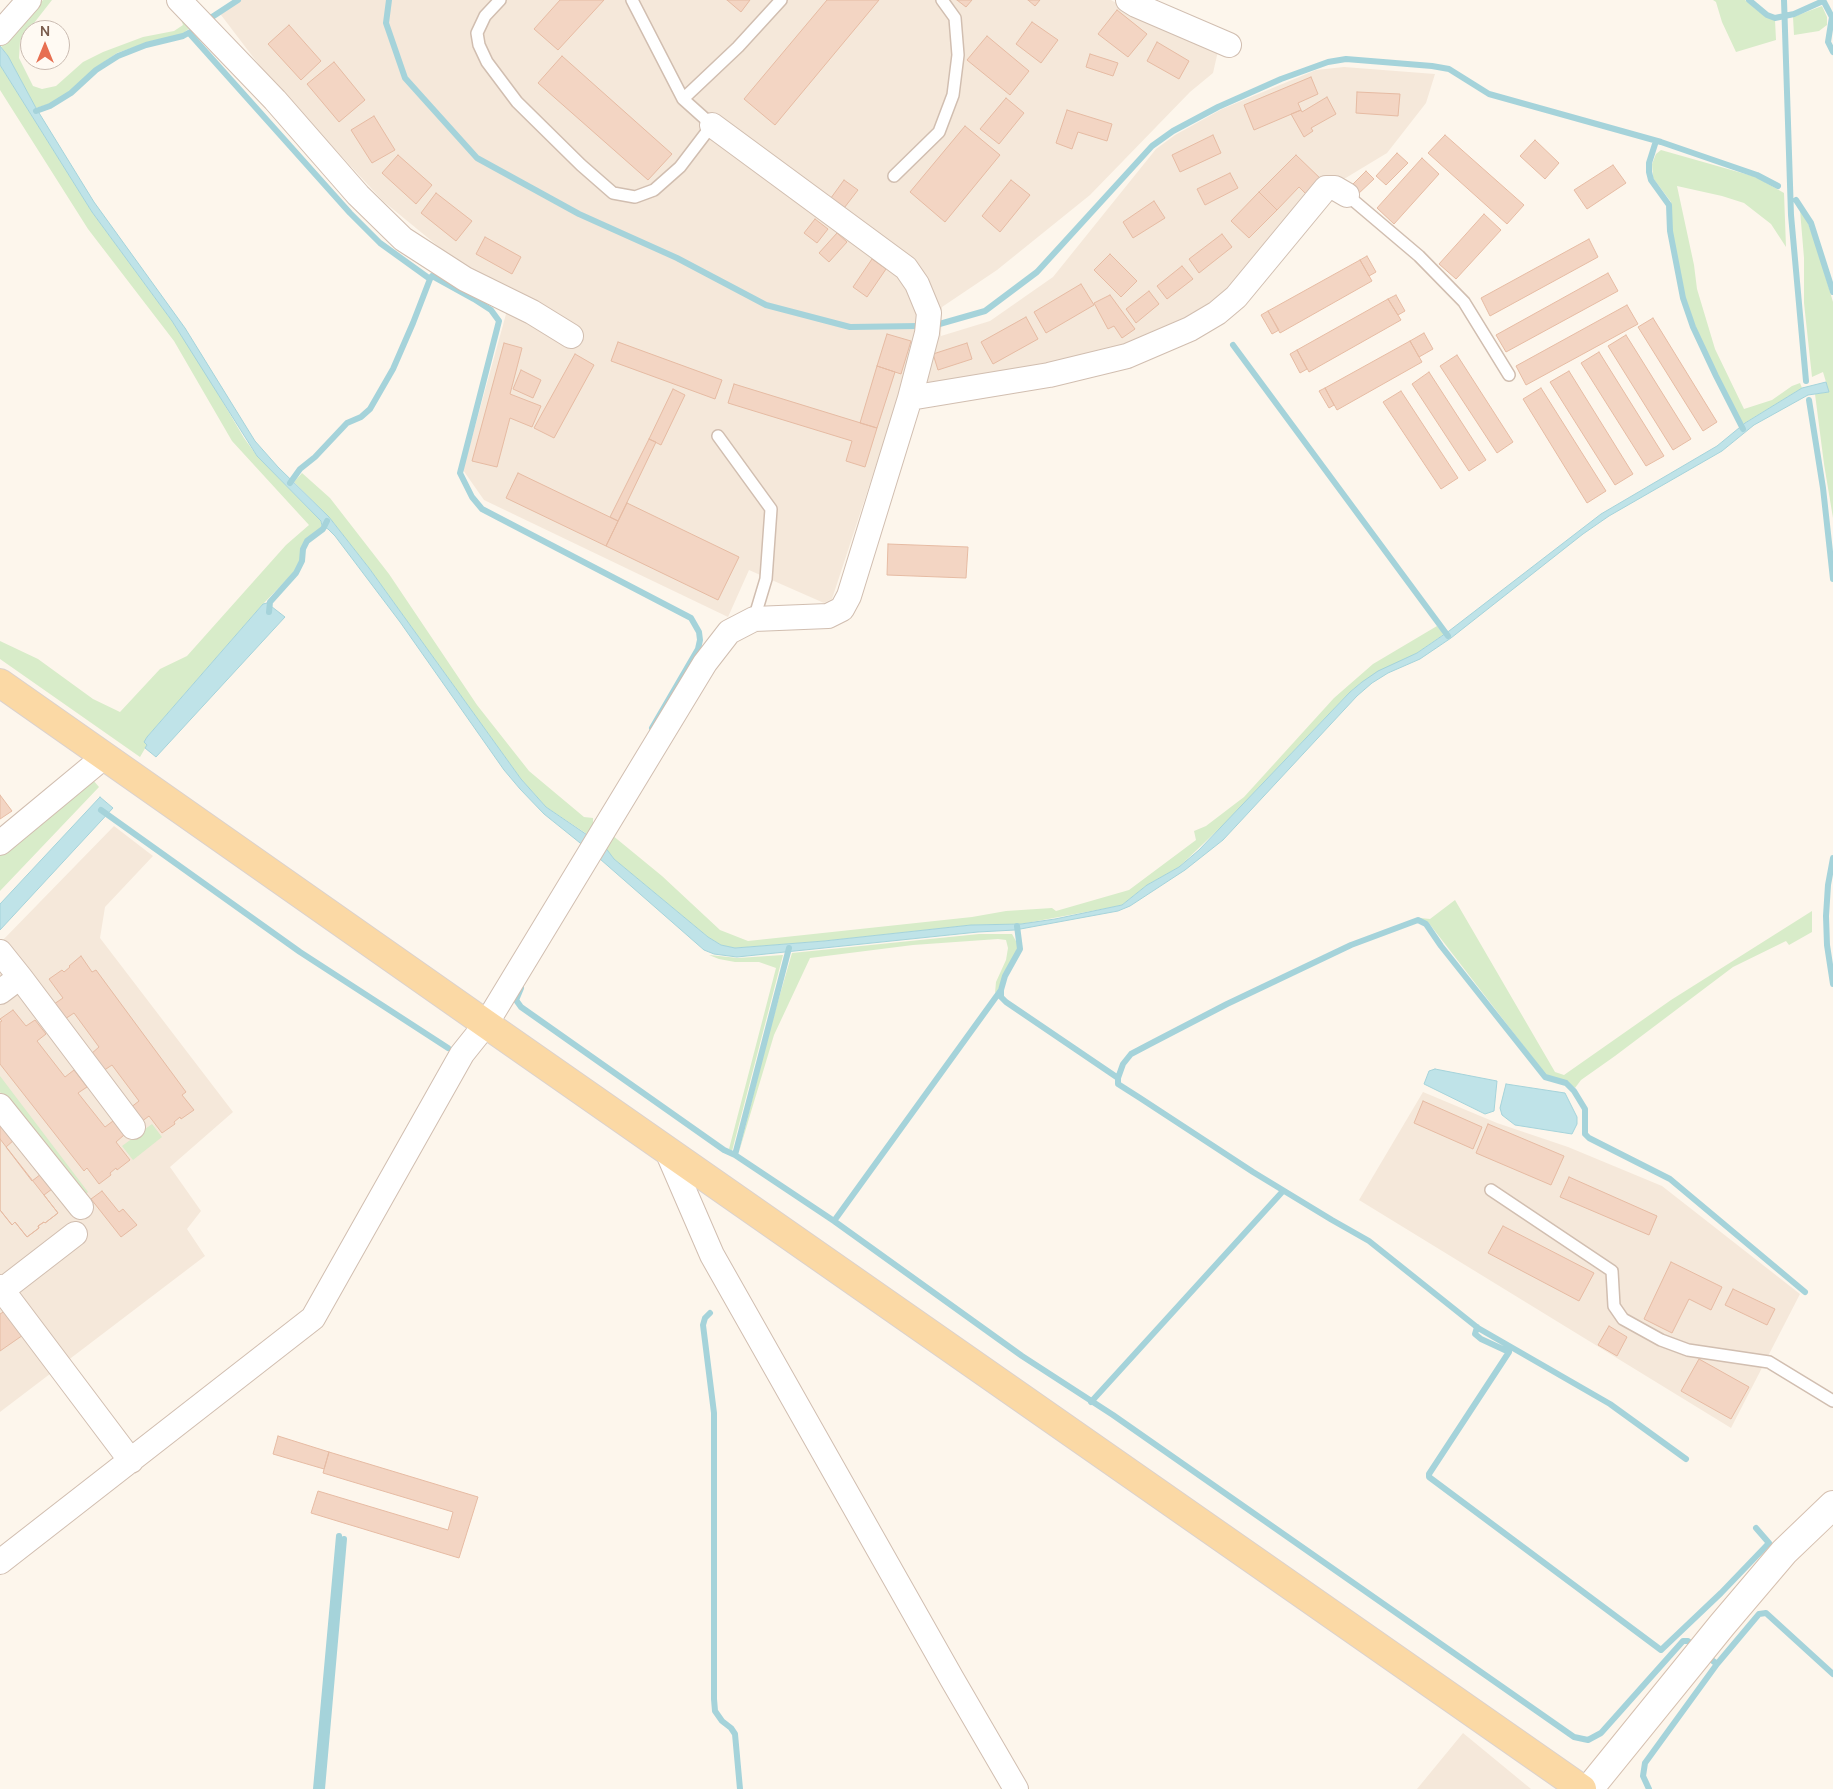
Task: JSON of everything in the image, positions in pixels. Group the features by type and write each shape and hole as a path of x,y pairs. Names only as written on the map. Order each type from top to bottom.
{"main road":[{"path":"0,683 1582,1789"}],"street":[{"path":"0,33 29,0"},
{"path":"179,0 275,100 358,195 403,239 465,279 532,312 571,336"},
{"path":"1128,0 1136,6 1229,45"},
{"path":"0,1562 313,1318 462,1054 486,1024 705,663 729,632 754,619 828,616 842,609 849,596 910,398 927,333 928,313 918,284 906,268 712,125"},
{"path":"910,398 1048,375 1127,356 1190,329 1217,313 1236,297 1326,188 1335,188 1347,195"},
{"path":"0,842 105,756"},
{"path":"0,952 133,1127"},
{"path":"0,992 20,977"},
{"path":"0,1106 82,1207"},
{"path":"667,1151 712,1255 1016,1789"},
{"path":"75,1234 1,1290 131,1461"},
{"path":"1589,1789 1784,1552 1833,1504"}],"lane":[{"path":"500,0 485,16 477,32 479,45 487,62 517,102 581,165 613,193 635,197 654,190 680,168 712,125 683,99 632,0"},
{"path":"683,99 738,47 780,0"},
{"path":"894,176 939,132 953,95 958,55 955,18 942,0"},
{"path":"1347,195 1418,256 1464,302 1509,375"},
{"path":"718,436 771,509 766,579 754,619"},
{"path":"1491,1190 1612,1271 1614,1306 1623,1319 1661,1340 1688,1350 1769,1362 1833,1401"}],"shaded area":[{"path":"240,0 1111,0 1137,15 1218,51 1213,73 1190,92 1090,195 997,270 942,307 941,336 990,321 1053,277 1156,149 1175,135 1222,109 1316,70 1344,67 1435,74 1426,103 1387,153 1339,182 1215,306 1122,351 900,392 832,599 824,603 749,570 728,617 484,500 463,470 511,296 461,265 383,201 269,78 218,11"},
{"path":"114,826 153,856 105,907 100,938 233,1112 170,1167 201,1211 187,1229 205,1256 0,1412 0,943"},
{"path":"1423,1092 1497,1123 1568,1147 1662,1186 1800,1294 1731,1428 1359,1200"},
{"path":"1463,1733 1531,1789 1417,1789"}],"green space":[{"path":"43,0 52,0 36,20 25,20"},
{"path":"1713,0 1745,0 1766,17 1775,20 1776,40 1736,52 1722,22 1716,2"},
{"path":"1822,6 1827,17 1827,25 1819,31 1794,35 1793,17"},
{"path":"181,19 190,28 182,34 117,53 95,68 70,91 49,104 36,108 8,56 1,47 20,26 20,70 25,70 33,86 42,89 56,86 83,62 103,52 143,37 174,31 183,25"},
{"path":"0,65 92,212 172,321 204,370 244,438 257,456 321,521 321,529 306,539 295,571 263,604 147,737 145,742 147,745 140,757 0,659 0,641 38,659 93,699 120,712 160,669 187,656 286,545 309,525 232,441 174,341 88,229 0,90"},
{"path":"1661,150 1756,177 1784,193 1786,247 1771,224 1744,203 1677,186 1694,265 1697,289 1715,349 1744,409 1772,400 1792,386 1800,383 1802,388 1743,424 1717,375 1695,326 1685,298 1672,231 1671,202 1653,178 1652,164 1656,154"},
{"path":"1800,210 1808,223 1817,248 1833,302 1833,518 1815,394 1829,392 1823,372 1812,377 1804,303 1804,258"},
{"path":"302,473 330,498 389,574 477,705 529,771 584,817 593,818 593,825 587,834 546,807 521,779 369,568 329,517 294,482"},
{"path":"1437,626 1444,634 1417,653 1362,682 1350,692 1226,822 1179,867 1147,885 1122,905 1021,924 971,925 824,941 735,948 721,945 708,937 614,859 605,847 612,835 662,876 720,930 748,941 972,917 1006,911 1052,908 1056,911 1129,890 1196,840 1194,831 1206,826 1244,797 1334,698 1373,664"},
{"path":"93,780 99,787 0,891 0,853"},
{"path":"1455,900 1555,1072 1564,1075 1671,1000 1812,911 1812,932 1789,945 1786,941 1733,967 1581,1080 1575,1088 1567,1082 1546,1075 1428,922 1420,920 1420,918 1430,919"},
{"path":"979,934 1012,934 1017,943 1014,956 1003,974 1000,987 995,993 996,982 1006,960 1008,948 1006,940 913,945 810,958 774,1035 739,1152 770,1029 792,953"},
{"path":"709,955 738,958 783,955 732,1151 729,1149 776,968 759,962 735,962"},
{"path":"0,1076 88,1192 81,1198 0,1092"},
{"path":"152,1124 162,1137 133,1160 122,1146"}],"water":[{"path":"0,46 8,56 36,108 94,202 185,328 255,441 278,467 329,517 369,568 521,779 546,807 605,847 614,859 708,937 721,945 735,948 824,941 971,925 1021,924 1122,905 1147,885 1179,867 1199,850 1350,692 1362,682 1378,671 1417,653 1449,631 1601,514 1717,446 1745,423 1802,388 1826,382 1829,392 1808,395 1754,425 1722,451 1609,516 1583,534 1451,638 1420,659 1388,673 1372,683 1357,696 1223,840 1185,870 1130,906 1118,911 1015,930 978,932 737,957 714,954 704,950 600,859 544,814 520,789 504,770 400,622 335,536 322,526 321,521 257,456 172,321 92,212 0,65"},
{"path":"267,603 285,617 156,757 145,748 147,745 144,742 147,737 263,604"},
{"path":"100,797 113,808 0,930 0,904"},
{"path":"1435,1069 1497,1081 1494,1111 1485,1114 1424,1084 1429,1071"},
{"path":"1506,1084 1565,1093 1577,1117 1577,1124 1572,1134 1515,1125 1502,1115 1500,1108"}],"building":[{"path":"560,0 604,0 558,50 534,29"},
{"path":"727,0 750,0 741,12"},
{"path":"827,0 879,0 775,125 744,99"},
{"path":"957,0 972,0 966,7"},
{"path":"1028,0 1040,0 1035,6"},
{"path":"1117,10 1147,34 1128,57 1098,34"},
{"path":"1032,22 1058,40 1041,63 1016,44"},
{"path":"289,25 321,61 301,80 268,44"},
{"path":"987,36 1029,71 1010,95 967,60"},
{"path":"1157,42 1189,61 1179,79 1147,61"},
{"path":"1090,54 1118,63 1113,76 1086,67"},
{"path":"562,56 672,154 648,180 538,83"},
{"path":"334,62 365,100 339,122 307,84"},
{"path":"1311,77 1318,94 1298,103 1301,110 1254,130 1244,105"},
{"path":"1357,92 1400,94 1398,116 1356,113"},
{"path":"1327,97 1336,114 1311,128 1313,131 1304,137 1291,114 1301,110 1302,112"},
{"path":"1006,98 1024,113 999,144 980,129"},
{"path":"1067,110 1112,124 1107,141 1078,132 1072,149 1056,143"},
{"path":"374,116 395,150 372,163 351,130"},
{"path":"965,126 1000,155 945,222 910,192"},
{"path":"1213,135 1221,153 1180,172 1172,155"},
{"path":"1445,135 1524,205 1507,224 1428,153"},
{"path":"1535,140 1559,163 1545,179 1520,156"},
{"path":"1397,153 1408,163 1386,185 1376,176"},
{"path":"398,155 432,185 416,204 382,173"},
{"path":"1296,155 1323,181 1308,196 1299,187 1277,210 1259,192"},
{"path":"1422,158 1439,174 1394,224 1377,208"},
{"path":"1613,165 1626,183 1587,209 1574,190"},
{"path":"1366,171 1374,179 1357,195 1350,187"},
{"path":"1230,173 1238,188 1205,205 1197,189"},
{"path":"844,180 858,190 841,212 828,202"},
{"path":"1011,180 1030,195 1000,232 982,216"},
{"path":"1259,192 1277,210 1249,238 1231,221"},
{"path":"436,193 472,221 456,241 421,213"},
{"path":"1154,201 1165,218 1133,238 1123,222"},
{"path":"1484,214 1501,230 1456,279 1439,264"},
{"path":"815,219 828,229 817,243 804,233"},
{"path":"837,233 847,242 829,262 819,253"},
{"path":"1222,234 1232,247 1199,273 1189,259"},
{"path":"485,237 521,257 512,274 476,254"},
{"path":"1589,239 1598,257 1490,316 1481,298"},
{"path":"1110,254 1137,281 1121,297 1094,270"},
{"path":"1367,256 1376,272 1369,276 1360,260"},
{"path":"872,259 886,269 867,297 853,287"},
{"path":"1360,260 1372,281 1280,333 1268,311"},
{"path":"1182,266 1193,279 1167,299 1157,286"},
{"path":"1608,273 1618,291 1506,352 1496,335"},
{"path":"1081,284 1094,305 1046,333 1034,312"},
{"path":"1149,291 1159,304 1136,323 1126,309"},
{"path":"1110,295 1135,329 1122,338 1114,326 1108,329 1094,303"},
{"path":"1396,295 1405,311 1398,315 1388,299"},
{"path":"1388,299 1401,320 1309,372 1297,350"},
{"path":"1627,305 1638,324 1526,385 1516,366"},
{"path":"1268,311 1279,330 1272,334 1261,315"},
{"path":"1026,317 1038,339 993,364 981,342"},
{"path":"1653,318 1717,422 1703,431 1638,327"},
{"path":"1424,333 1433,349 1419,357 1410,341"},
{"path":"887,334 911,341 901,374 877,366"},
{"path":"1626,335 1691,439 1673,450 1608,346"},
{"path":"1410,341 1422,362 1337,410 1325,388"},
{"path":"618,342 722,380 715,399 611,361"},
{"path":"504,343 522,348 510,394 541,406 532,427 510,418 497,467 472,461"},
{"path":"967,343 972,359 938,370 933,354"},
{"path":"1297,350 1307,369 1300,373 1290,354"},
{"path":"1599,352 1664,456 1646,466 1581,363"},
{"path":"575,354 594,365 554,438 534,428"},
{"path":"1457,355 1513,442 1497,453 1440,366"},
{"path":"877,366 895,372 877,428 860,423"},
{"path":"521,370 541,380 533,398 513,389"},
{"path":"1569,371 1633,474 1615,485 1550,382"},
{"path":"1429,372 1486,460 1469,471 1412,384"},
{"path":"734,384 877,428 865,467 846,461 852,441 728,403"},
{"path":"1325,388 1334,405 1329,408 1319,391"},
{"path":"1541,388 1606,491 1587,503 1523,399"},
{"path":"673,389 685,395 661,445 649,439"},
{"path":"1401,391 1458,478 1441,489 1383,402"},
{"path":"649,439 656,442 618,521 610,517"},
{"path":"518,473 618,521 606,546 506,498"},
{"path":"627,503 739,557 718,600 606,546"},
{"path":"888,544 968,547 966,578 887,575"},
{"path":"0,795 12,811 0,819"},
{"path":"81,956 92,972 96,970 186,1092 182,1095 194,1110 181,1119 180,1117 174,1122 175,1124 162,1133 149,1116 141,1122 130,1108 139,1101 112,1065 103,1071 91,1054 99,1047 74,1013 65,1019 54,1004 63,998 49,979 62,970 64,972"},
{"path":"13,1010 26,1026 35,1020 46,1034 37,1041 65,1077 74,1070 87,1087 78,1093 105,1127 113,1121 124,1135 116,1142 130,1160 117,1170 116,1168 110,1173 111,1175 99,1184 87,1168 84,1171 0,1064 0,1022 2,1021 0,1019"},
{"path":"1423,1101 1482,1127 1473,1149 1414,1123"},
{"path":"1488,1124 1564,1156 1551,1185 1476,1153"},
{"path":"0,1125 14,1140 6,1147 32,1181 41,1174 52,1189 44,1195 58,1213 38,1226 39,1228 27,1237 15,1222 12,1225 0,1210"},
{"path":"0,1139 58,1213 38,1226 39,1228 27,1237 15,1222 12,1225 0,1210"},
{"path":"1569,1177 1657,1216 1649,1235 1560,1197"},
{"path":"102,1191 119,1212 123,1209 137,1225 121,1237 91,1199"},
{"path":"1503,1226 1594,1273 1579,1301 1488,1253"},
{"path":"1671,1262 1722,1287 1711,1310 1689,1299 1672,1333 1644,1319"},
{"path":"1733,1289 1775,1309 1767,1325 1725,1305"},
{"path":"8,1309 26,1333 0,1351 0,1314"},
{"path":"1609,1326 1627,1337 1617,1356 1598,1345"},
{"path":"1699,1359 1749,1387 1731,1419 1681,1391"},
{"path":"278,1436 329,1452 324,1469 273,1454"},
{"path":"329,1452 478,1497 459,1558 311,1513 318,1491 448,1530 453,1512 323,1473"}],"waterway":[{"path":"209,19 238,0"},
{"path":"389,0 386,23 405,78 477,158 579,214 677,258 766,305 850,327 919,326"},
{"path":"1749,0 1767,15 1775,18 1794,14 1823,1"},
{"path":"1784,0 1791,215 1806,381"},
{"path":"1823,0 1832,17 1828,42 1833,52"},
{"path":"36,111 50,106 71,93 96,70 118,56 146,45 183,36 192,31"},
{"path":"189,33 350,213 380,243 430,279"},
{"path":"936,325 985,311 1037,272 1152,146 1173,131 1218,107 1281,79 1328,62 1346,59 1449,69 1489,94 1661,142 1757,175 1778,186"},
{"path":"1656,141 1649,163 1649,172 1651,180 1669,205 1670,231 1683,298 1693,327 1743,429"},
{"path":"1796,200 1811,223 1833,292"},
{"path":"430,279 432,276 474,299 491,310 499,321 460,473 472,497 482,509 691,618 699,632 698,649 652,728"},
{"path":"290,483 300,469 315,457 347,423 361,417 370,409 393,369 430,279"},
{"path":"1233,345 1448,636"},
{"path":"1809,400 1823,488 1833,579"},
{"path":"269,612 270,602 296,573 302,561 303,549 307,541 323,529 327,521"},
{"path":"101,810 300,952 448,1048"},
{"path":"1833,858 1828,885 1826,916 1827,945 1833,984"},
{"path":"1118,1078 1123,1064 1131,1054 1227,1004 1351,945 1418,920 1426,924 1441,946 1545,1077 1566,1083 1574,1091 1585,1109 1585,1134 1589,1138 1670,1179 1805,1292"},
{"path":"1017,926 1020,949 1005,976 1001,990 1001,997 1006,1002 1118,1078 1118,1084 1253,1172 1369,1241 1478,1328 1610,1404 1686,1459"},
{"path":"735,1155 789,948"},
{"path":"521,988 516,1000 521,1007 724,1150 735,1155 834,1221 1022,1356 1113,1415 1574,1737 1588,1740 1601,1733 1683,1641 1688,1641 1695,1647"},
{"path":"834,1221 1001,990"},
{"path":"1091,1402 1283,1191"},
{"path":"710,1313 705,1318 703,1325 714,1413 714,1699 715,1711 735,1734 740,1789"},
{"path":"1477,1327 1475,1334 1481,1339 1509,1352 1429,1474 1429,1477 1661,1650 1721,1593 1769,1543 1756,1528"},
{"path":"316,1789 339,1536"},
{"path":"322,1789 344,1539"},
{"path":"1705,1655 1717,1664 1759,1614 1766,1613 1833,1674"},
{"path":"1649,1789 1643,1776 1645,1763 1717,1664"}]}
